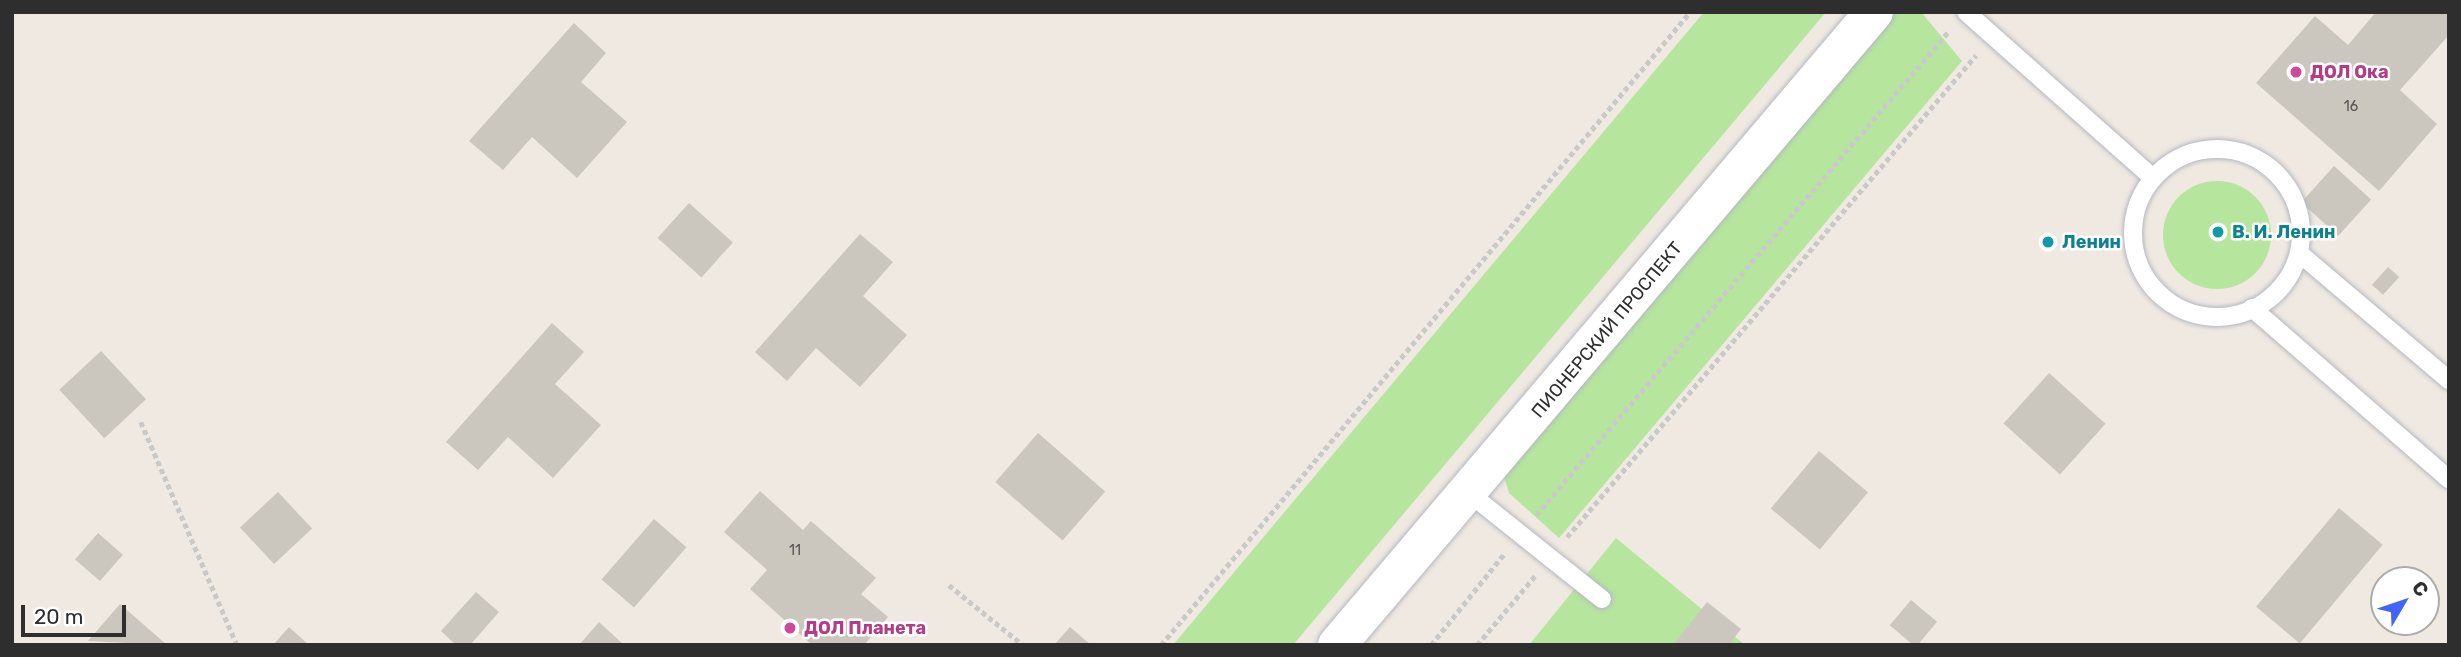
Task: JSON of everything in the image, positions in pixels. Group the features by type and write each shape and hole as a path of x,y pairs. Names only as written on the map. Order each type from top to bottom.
{"street":[{"name":"ПИОНЕРСКИЙ ПРОСПЕКТ","path":"1337,645 1469,493 1874,12"}],"lane":[{"path":"1961,18 1991,37 2152,177"},
{"path":"2197,151 2250,155 2292,193 2301,223 2300,253 2267,302 2233,316 2204,316 2186,312 2151,285 2135,250 2136,210 2152,177 2197,151"},
{"path":"2300,253 2449,380"},
{"path":"2252,308 2449,479"},
{"path":"1469,493 1552,555 1602,599"}],"path":[{"path":"1161,645 1690,12"},
{"path":"1431,645 1522,533 1961,18"},
{"path":"1477,645 1991,37"},
{"path":"141,422 237,645"},
{"path":"949,585 1023,645"}],"green space":[{"path":"1704,12 1826,12 1293,645 1173,645"},
{"path":"1886,12 1921,12 1962,61 1559,538 1509,493 1504,476"},
{"path":"2217,181 2238,185 2255,197 2267,214 2271,235 2267,256 2255,273 2238,285 2217,289 2196,285 2179,273 2167,256 2163,235 2167,214 2179,197 2196,185"},
{"path":"1616,538 1745,645 1529,645"}],"building":[{"path":"2376,12 2449,12 2449,35 2400,90 2437,124 2379,191 2256,83 2315,16 2348,45"},
{"path":"574,23 606,53 581,82 627,122 577,178 532,137 503,170 469,141"},
{"path":"2334,166 2371,199 2338,236 2301,202"},
{"path":"689,203 733,242 701,277 658,238"},
{"path":"860,234 893,262 863,296 907,335 860,387 816,348 787,381 755,352"},
{"path":"2388,267 2399,277 2383,295 2372,285"},
{"path":"552,323 584,352 555,384 601,425 553,478 508,437 478,470 446,442"},
{"path":"101,351 146,399 104,438 59,390"},
{"path":"2049,373 2105,424 2060,474 2003,424"},
{"path":"1038,433 1105,491 1063,540 995,482"},
{"path":"1819,451 1868,492 1820,550 1771,508"},
{"path":"760,491 803,530 811,521 876,578 861,594 888,617 864,645 812,645 750,589 767,570 724,532"},
{"path":"278,492 312,529 274,564 240,527"},
{"path":"2339,508 2383,545 2300,643 2256,607"},
{"path":"654,519 686,547 634,608 602,579"},
{"path":"98,533 123,555 100,581 75,559"},
{"path":"476,592 499,612 470,645 456,645 441,631"},
{"path":"1911,600 1937,622 1918,645 1913,645 1890,625"},
{"path":"1707,602 1741,629 1729,645 1673,645"},
{"path":"120,604 167,645 88,641"},
{"path":"599,622 624,645 579,645"},
{"path":"289,627 309,645 273,645"},
{"path":"1070,627 1091,645 1054,645"}],"place":[{"name":"ДОЛ Ока","path":"2296,72"},
{"name":"В. И. Ленин","path":"2218,232"},
{"name":"Ленин","path":"2048,242"},
{"name":"ДОЛ Планета","path":"790,628"}]}
